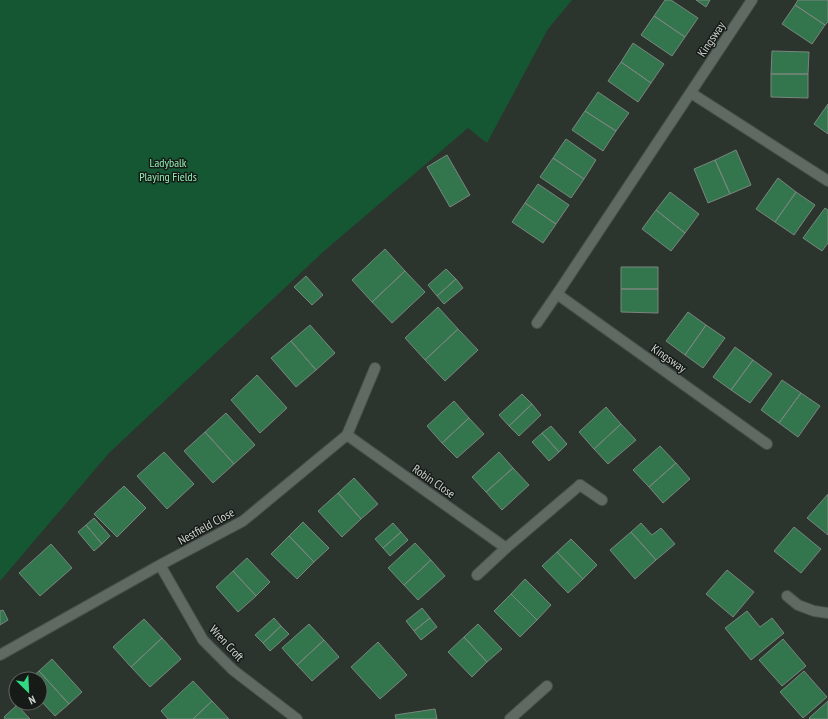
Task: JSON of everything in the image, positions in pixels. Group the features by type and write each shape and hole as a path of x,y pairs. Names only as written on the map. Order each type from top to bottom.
{"street":[{"name":"Kingsway","path":"537,323 752,0"},
{"path":"690,93 828,181"},
{"name":"Kingsway","path":"557,294 767,444"},
{"name":"Nestfield Close","path":"0,655 160,565 243,521 347,435 375,368"},
{"name":"Robin Close","path":"347,435 506,548"},
{"path":"477,575 506,548 580,486 602,500"},
{"name":"Wren Croft","path":"160,565 203,640 233,670 297,719"},
{"path":"787,596 798,604 814,611 828,613"},
{"path":"510,719 547,686"}],"green space":[{"name":"Ladybalk Playing Fields","path":"0,0 572,0 548,29 487,143 468,128 323,252 109,453 0,581"}],"building":[{"path":"665,0 671,0 698,18 685,37 654,16"},
{"path":"696,0 710,0 706,7"},
{"path":"798,0 828,0 828,22 825,25 795,5"},
{"path":"795,5 825,25 812,44 782,24"},
{"path":"654,16 685,37 672,56 641,35"},
{"path":"633,43 664,64 651,83 621,62"},
{"path":"772,51 809,52 808,74 771,74"},
{"path":"621,62 651,83 638,102 608,81"},
{"path":"771,74 808,74 808,98 771,97"},
{"path":"598,92 629,113 616,131 585,111"},
{"path":"828,104 828,134 814,124"},
{"path":"585,111 616,131 603,151 572,130"},
{"path":"566,139 596,160 584,179 553,158"},
{"path":"736,150 751,185 730,194 715,160"},
{"path":"447,155 470,195 450,207 427,167"},
{"path":"553,158 584,179 571,198 540,177"},
{"path":"715,160 730,194 708,203 694,169"},
{"path":"778,178 796,192 775,222 756,209"},
{"path":"538,184 569,205 556,224 525,203"},
{"path":"670,192 699,214 685,233 656,210"},
{"path":"796,192 815,205 794,235 775,222"},
{"path":"525,203 556,224 543,243 512,222"},
{"path":"825,208 828,210 828,243 822,251 803,238"},
{"path":"656,210 685,233 671,251 642,229"},
{"path":"385,249 405,271 372,302 352,280"},
{"path":"621,267 658,267 658,289 621,289"},
{"path":"446,269 456,279 437,296 428,285"},
{"path":"405,271 425,292 392,323 372,302"},
{"path":"306,276 323,295 312,305 294,287"},
{"path":"456,279 463,288 444,304 437,296"},
{"path":"621,289 658,289 658,313 621,312"},
{"path":"438,307 458,329 425,360 405,338"},
{"path":"688,312 706,325 685,355 666,341"},
{"path":"310,325 335,353 316,370 291,341"},
{"path":"706,325 725,338 703,368 685,355"},
{"path":"458,329 478,350 445,381 425,360"},
{"path":"291,341 316,370 296,387 271,358"},
{"path":"735,347 753,360 731,390 713,377"},
{"path":"753,360 772,374 750,403 731,390"},
{"path":"257,375 287,408 260,433 231,400"},
{"path":"782,380 801,393 779,423 761,410"},
{"path":"801,393 820,406 798,437 779,423"},
{"path":"522,394 532,404 509,426 499,415"},
{"path":"454,401 469,418 442,443 427,426"},
{"path":"532,404 541,415 519,436 509,426"},
{"path":"606,407 621,424 594,449 579,432"},
{"path":"226,413 255,445 234,464 205,432"},
{"path":"469,418 484,434 457,458 442,443"},
{"path":"621,424 636,440 608,464 594,449"},
{"path":"551,426 567,444 559,452 542,433"},
{"path":"205,432 234,464 213,483 184,451"},
{"path":"542,433 559,452 549,461 532,442"},
{"path":"660,446 676,463 649,487 633,470"},
{"path":"164,452 194,484 167,509 137,476"},
{"path":"499,452 513,468 486,492 472,477"},
{"path":"676,463 690,479 663,503 649,487"},
{"path":"513,468 529,485 502,510 486,492"},
{"path":"354,478 378,504 361,519 338,493"},
{"path":"124,486 146,508 117,537 94,514"},
{"path":"338,493 361,519 342,537 318,511"},
{"path":"828,494 828,535 807,518"},
{"path":"94,518 110,536 102,544 86,525"},
{"path":"303,522 329,548 314,562 289,536"},
{"path":"393,523 401,532 383,548 375,539"},
{"path":"641,523 652,535 661,528 675,544 656,560 631,532"},
{"path":"86,525 102,544 94,551 78,532"},
{"path":"794,527 821,549 801,573 774,551"},
{"path":"401,532 408,540 390,556 383,548"},
{"path":"631,532 656,560 635,579 610,550"},
{"path":"289,536 314,562 297,579 271,554"},
{"path":"571,539 597,565 583,579 557,552"},
{"path":"415,543 431,560 404,585 388,568"},
{"path":"51,544 72,568 40,596 19,573"},
{"path":"557,552 583,579 568,593 542,566"},
{"path":"247,558 270,582 256,596 233,571"},
{"path":"431,560 445,576 418,600 404,585"},
{"path":"727,570 754,592 733,617 706,594"},
{"path":"233,571 256,596 238,612 216,587"},
{"path":"525,579 551,605 537,620 511,594"},
{"path":"511,594 537,620 520,637 494,611"},
{"path":"422,608 430,618 414,631 406,621"},
{"path":"3,610 8,620 0,625 0,611"},
{"path":"747,611 760,627 772,618 784,633 751,660 725,628"},
{"path":"274,618 281,626 263,643 255,635"},
{"path":"430,618 437,627 421,640 414,631"},
{"path":"144,619 162,638 131,667 113,647"},
{"path":"309,624 324,640 297,665 282,648"},
{"path":"478,624 502,649 487,662 464,637"},
{"path":"281,626 289,634 270,651 263,643"},
{"path":"464,637 487,662 472,677 448,652"},
{"path":"162,638 181,659 150,687 131,667"},
{"path":"783,639 806,666 782,686 759,660"},
{"path":"324,640 339,657 312,681 297,665"},
{"path":"378,642 407,675 380,699 351,667"},
{"path":"52,659 82,692 69,704 48,681 48,671 39,671"},
{"path":"804,671 827,697 803,718 780,692"},
{"path":"48,681 69,704 55,716 48,709"},
{"path":"193,681 212,701 193,719 168,719 161,711"},
{"path":"212,701 229,719 193,719"},
{"path":"828,701 828,719 809,718"},
{"path":"435,709 437,719 396,719 395,715"},
{"path":"10,711 23,711 30,719 5,719 4,717"}]}
